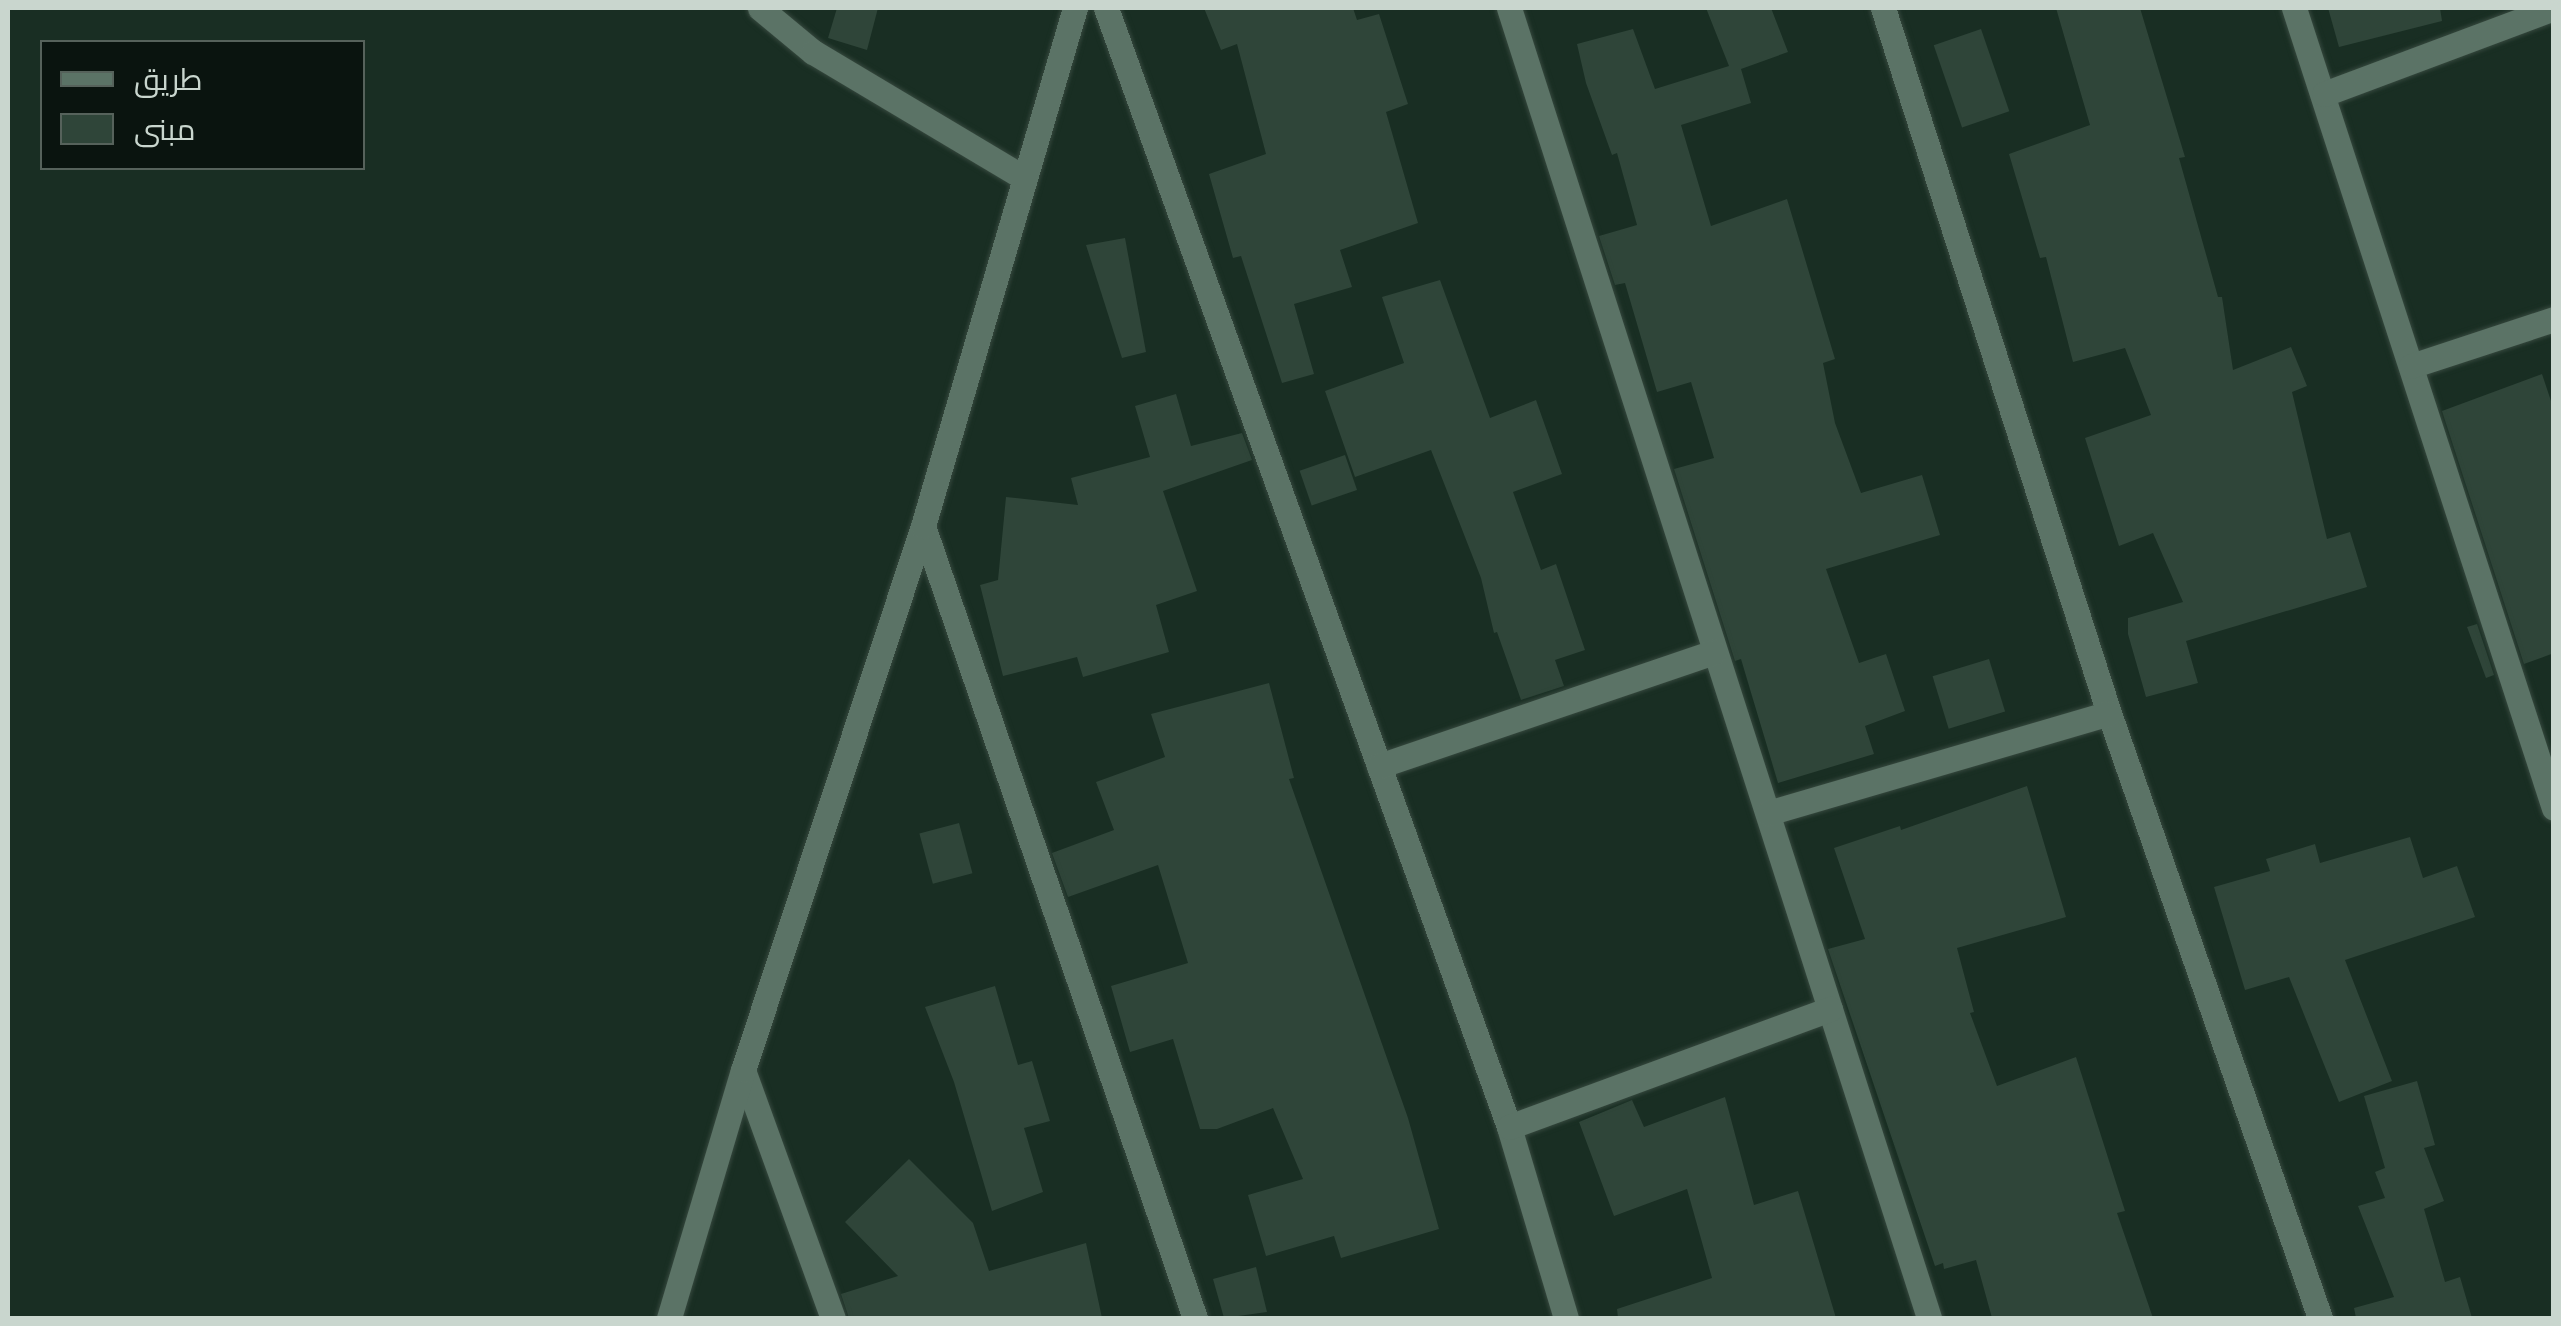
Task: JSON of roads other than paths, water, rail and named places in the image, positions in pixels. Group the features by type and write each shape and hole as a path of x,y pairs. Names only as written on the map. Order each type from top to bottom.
{"street":[{"path":"760,8 813,52 1024,178"},
{"path":"669,1318 743,1070 924,526 1074,8"},
{"path":"1106,8 1509,1127 1566,1318"},
{"path":"1509,8 1929,1318"},
{"path":"1883,8 2108,713 2320,1318"},
{"path":"2294,8 2554,808"},
{"path":"2324,94 2554,8"},
{"path":"2411,366 2554,319"},
{"path":"924,526 1195,1318"},
{"path":"1379,766 1714,652"},
{"path":"1768,814 2108,713"},
{"path":"1509,1127 1830,1009"},
{"path":"743,1070 833,1318"}]}
